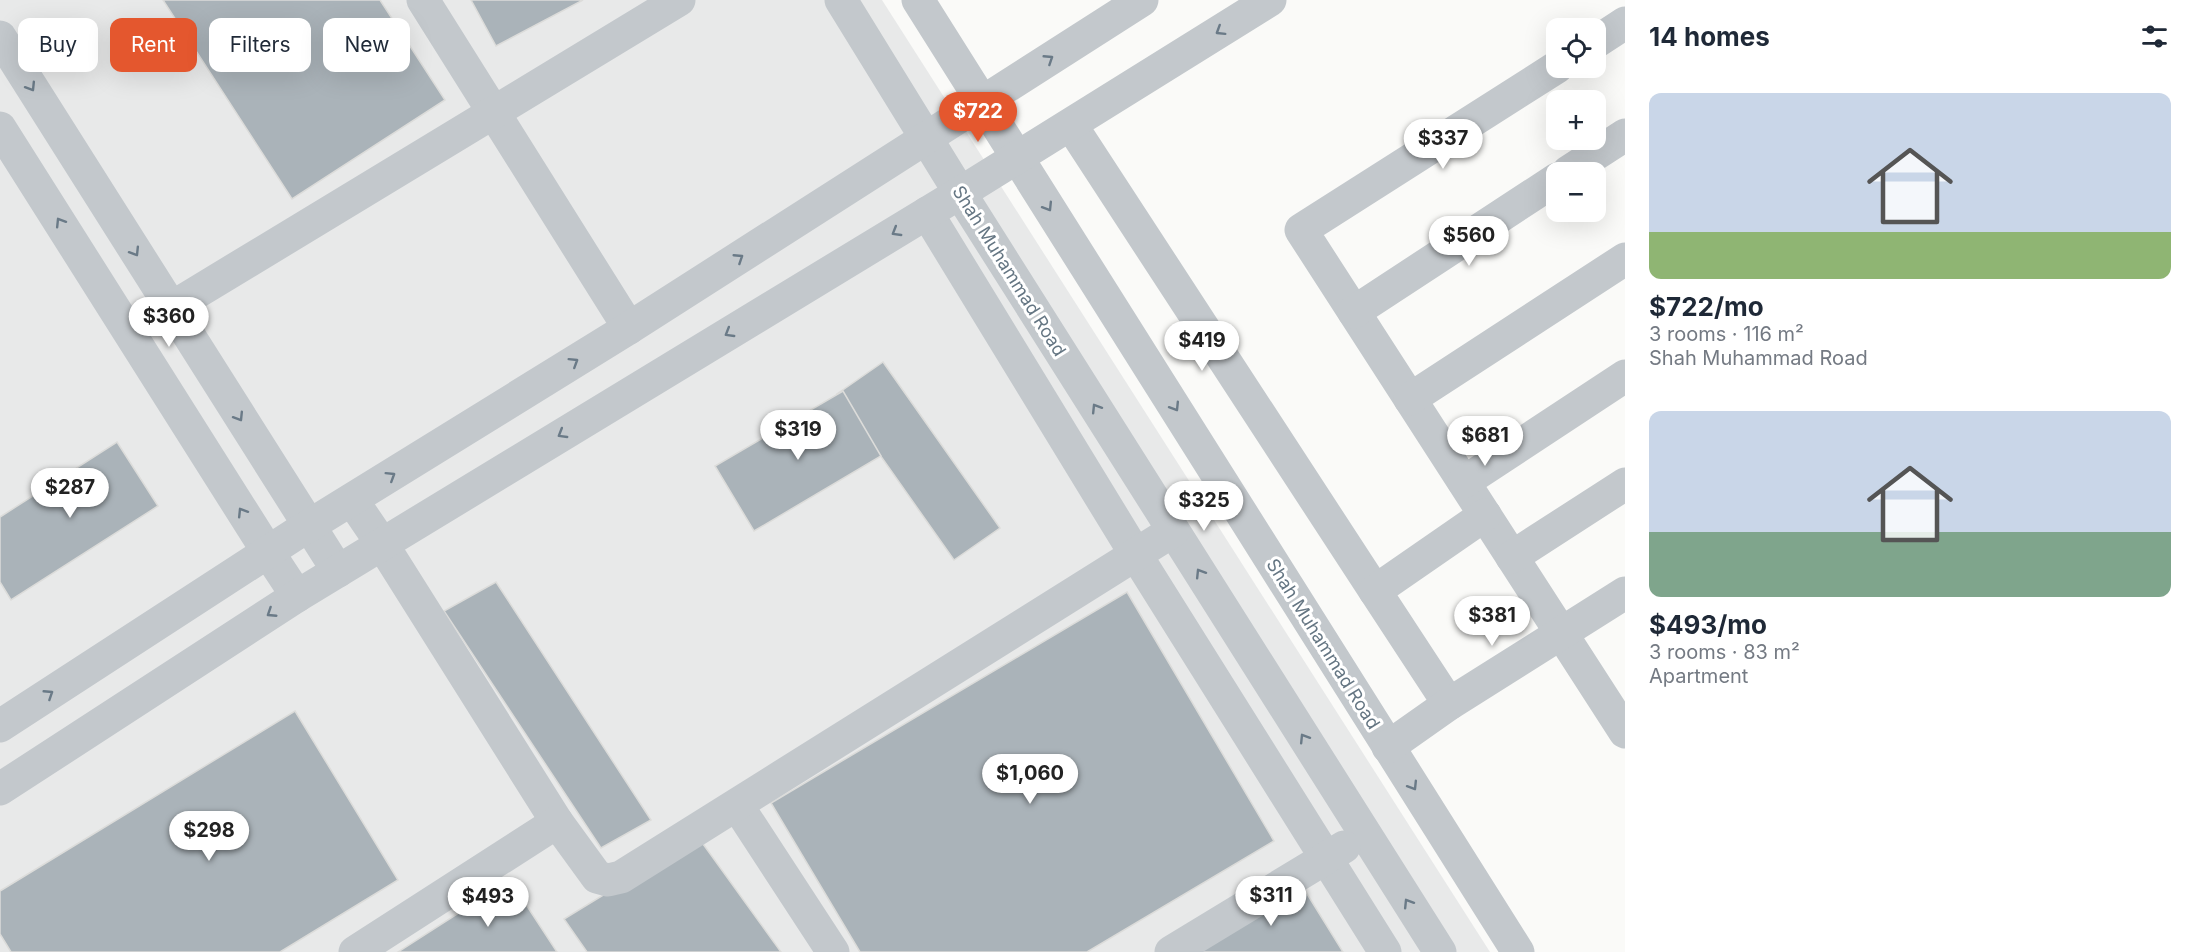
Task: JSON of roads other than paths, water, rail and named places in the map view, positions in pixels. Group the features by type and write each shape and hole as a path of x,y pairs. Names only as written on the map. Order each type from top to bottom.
{"street":[{"path":"423,0 629,328"},
{"path":"171,308 679,0"},
{"name":"Shah Muhammad Road","path":"841,0 960,193 1440,952"},
{"name":"Shah Muhammad Road","path":"918,0 1518,952"},
{"path":"0,726 268,552 629,328 1142,0"},
{"path":"0,789 297,596 960,193 1270,0"},
{"path":"1619,0 1625,10"},
{"path":"1606,36 1625,24"},
{"path":"0,38 338,571"},
{"path":"1546,74 1301,230 1623,725"},
{"path":"1071,125 1449,704"},
{"path":"0,128 297,596"},
{"path":"1583,162 1625,135"},
{"path":"1354,312 1546,186"},
{"path":"927,213 1136,555 1385,952"},
{"path":"1410,399 1625,258"},
{"path":"1464,482 1625,376"},
{"path":"1512,557 1625,484"},
{"path":"352,500 557,822 597,877 608,880 621,877 1173,531"},
{"path":"1376,591 1485,515"},
{"path":"1388,747 1449,704 1625,593"},
{"path":"737,805 833,952"},
{"path":"355,952 557,822"},
{"path":"1171,952 1365,834"}]}
